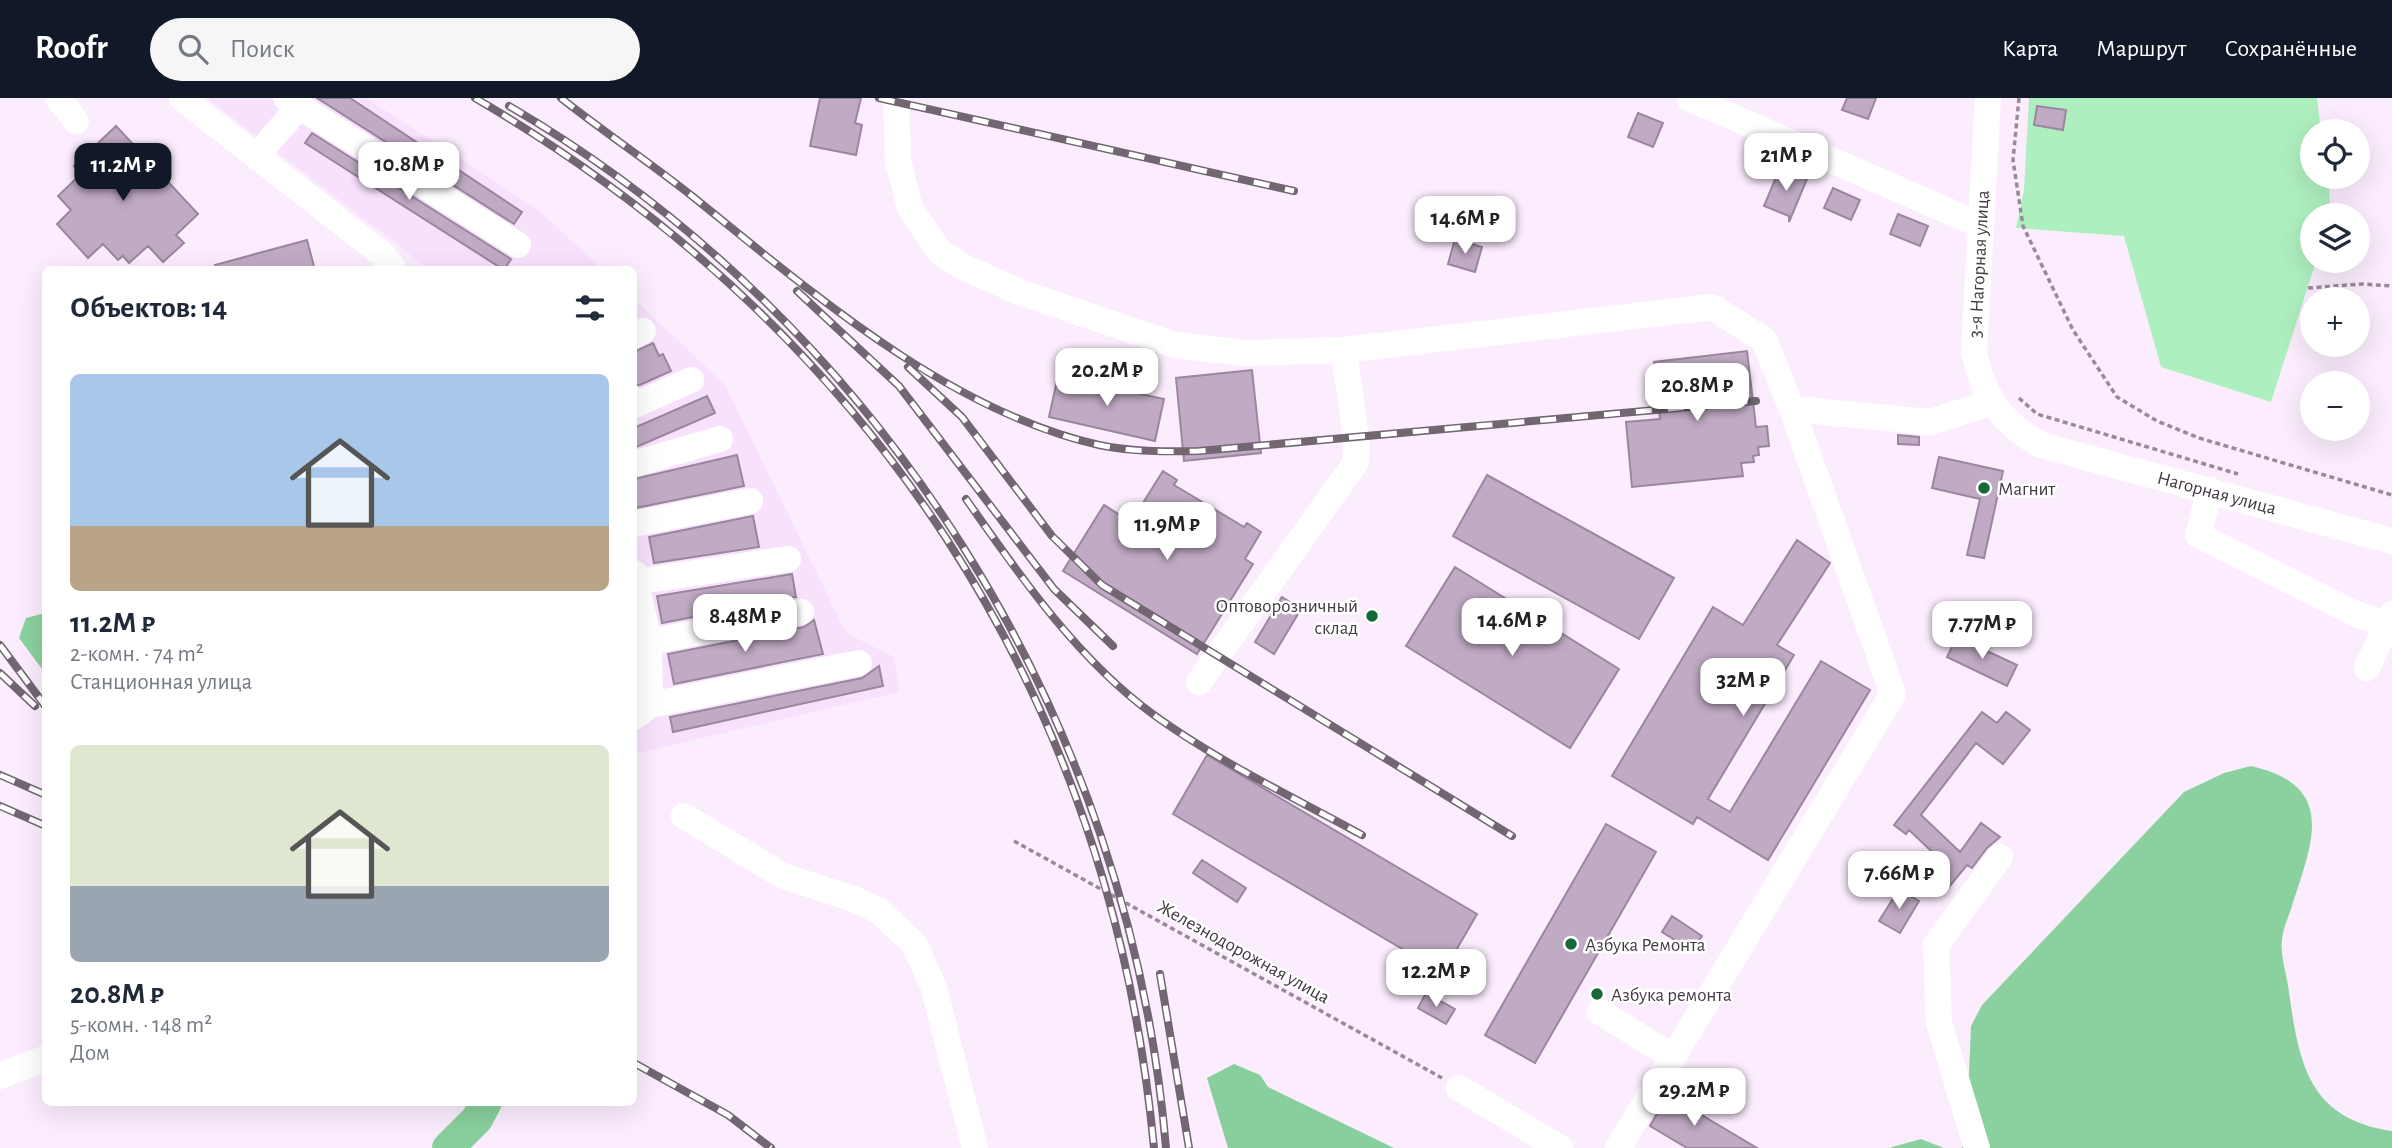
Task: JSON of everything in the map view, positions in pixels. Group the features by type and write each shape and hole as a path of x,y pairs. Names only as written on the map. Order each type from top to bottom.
{"street":[{"path":"58,98 76,121"},
{"path":"182,98 383,255 391,266"},
{"path":"896,98 898,161 910,208 940,252 963,267 1022,293 1175,345 1245,353 1344,350 1712,306 1764,340 1792,409 1893,694 1618,1148"},
{"path":"1689,98 1980,225"},
{"name":"3-я Нагорная улица","path":"1988,98 1974,351 1982,385 1990,402 2012,427 2041,445"},
{"path":"257,155 293,102 518,244"},
{"path":"1199,682 1356,462 1356,438 1344,350"},
{"path":"637,404 691,380"},
{"path":"1792,409 1930,422 1990,402"},
{"path":"637,463 720,439"},
{"name":"Нагорная улица","path":"2041,445 2392,541"},
{"path":"2210,490 2198,535 2358,615 2390,619 2367,668"},
{"path":"637,523 750,501"},
{"path":"637,577 788,559"},
{"path":"637,590 649,642 642,711 859,663"},
{"path":"649,642 801,612"},
{"path":"684,816 766,867 806,885 854,899 879,911 914,944 933,985 975,1148"},
{"path":"1977,1148 1939,1023 1936,945 2000,858"},
{"path":"1600,1012 1673,1058"},
{"path":"0,1076 42,1060"},
{"path":"1459,1088 1560,1148"}],"path":[{"path":"2019,98 2013,160 2015,189 2023,226 2073,330 2117,397 2157,421 2199,438 2392,495"},
{"path":"2322,287 2362,284 2392,286"},
{"path":"2018,397 2037,414 2244,476"},
{"name":"Железнодорожная улица","path":"1014,841 1179,930 1459,1088"}],"shaded area":[{"path":"207,98 366,98 537,209 599,266 425,266"},
{"path":"2029,98 2317,98 2320,119 2300,119 2300,189 2329,189 2330,203 2300,203 2300,273 2312,273 2308,287 2300,287 2300,311 2271,402 2161,367 2124,236 2016,228 2024,190"},
{"path":"637,302 725,385 846,633 894,657 899,692 637,753"},
{"path":"42,614 42,669 19,638 26,618"},
{"path":"2251,766 2279,775 2298,788 2308,803 2312,821 2306,862 2284,927 2282,945 2293,1018 2304,1064 2313,1084 2326,1101 2342,1114 2364,1125 2392,1131 2392,1148 1961,1148 1966,1145 1971,1026 1982,1005 2184,792 2224,773"},
{"path":"1234,1064 1260,1075 1268,1087 1394,1148 1228,1148 1207,1078"},
{"path":"1921,1139 1944,1148 1891,1148 1892,1147"}],"building":[{"path":"317,98 350,98 522,212 514,224"},
{"path":"820,98 861,98 855,123 862,125 856,155 810,146"},
{"path":"1847,98 1876,98 1868,119 1842,110"},
{"path":"2037,106 2066,110 2063,130 2034,125"},
{"path":"1638,113 1663,123 1653,147 1628,137"},
{"path":"116,126 198,214 176,235 184,243 163,262 148,246 129,263 123,256 118,260 103,244 88,258 57,224 71,210 58,196 81,174 74,166"},
{"path":"312,133 511,259 507,266 498,266 305,143"},
{"path":"1780,168 1807,179 1789,222 1789,216 1764,206"},
{"path":"1833,188 1860,200 1851,220 1824,208"},
{"path":"1898,214 1928,226 1920,246 1890,234"},
{"path":"1455,239 1482,247 1475,272 1448,264"},
{"path":"307,240 314,266 215,266"},
{"path":"653,343 659,356 663,354 671,371 637,385 637,351"},
{"path":"1747,351 1756,427 1767,426 1769,446 1758,447 1759,455 1753,456 1754,462 1741,463 1743,476 1632,487 1626,422 1660,419 1654,362"},
{"path":"1252,370 1261,453 1184,461 1176,378"},
{"path":"1058,376 1164,399 1155,441 1049,417"},
{"path":"707,396 715,413 637,447 637,427"},
{"path":"1898,435 1919,437 1919,445 1898,444"},
{"path":"737,455 744,486 637,508 637,478"},
{"path":"1939,457 2003,471 1984,558 1967,555 1980,499 1932,488"},
{"path":"1163,471 1177,480 1174,485 1244,527 1247,523 1261,532 1245,559 1253,564 1197,654 1063,571 1104,505 1131,522"},
{"path":"1487,475 1674,578 1639,639 1453,536"},
{"path":"753,516 759,547 654,563 649,537"},
{"path":"1797,540 1830,563 1777,645 1794,655 1708,799 1730,812 1821,661 1870,690 1768,860 1697,817 1693,824 1612,776 1713,607 1743,625"},
{"path":"1455,567 1619,669 1570,748 1406,646"},
{"path":"792,574 796,597 662,623 657,596"},
{"path":"1282,597 1301,609 1274,654 1255,642"},
{"path":"814,620 823,654 674,684 668,654 804,627"},
{"path":"1957,637 2017,665 2007,686 1947,657"},
{"path":"879,666 883,686 673,732 670,717 862,678"},
{"path":"1982,712 1997,723 2006,712 2030,730 2003,764 1976,743 1921,815 1960,852 1981,823 2000,837 1987,848 1972,868 1967,865 1948,888 1937,879 1947,866 1909,830 1906,834 1894,825"},
{"path":"1207,755 1477,914 1443,973 1173,814"},
{"name":"Азбука Ремонта","path":"1606,824 1656,852 1535,1063 1485,1035"},
{"path":"1202,860 1246,888 1237,902 1193,873"},
{"path":"1899,889 1919,901 1900,933 1879,921"},
{"path":"1672,916 1702,936 1692,951 1662,932"},
{"path":"1426,993 1455,1009 1446,1024 1418,1008"},
{"path":"1668,1095 1757,1148 1687,1148 1650,1126"}],"waterway":[{"path":"34,645 42,646"},
{"path":"448,1148 477,1119 484,1106"}],"railway":[{"path":"475,98 616,190 741,295 852,411 946,538 1024,676 1085,824 1129,981 1154,1148"},
{"path":"561,98 676,183 833,308 883,343 988,405 1043,428 1099,445 1149,451 1199,451 1756,401"},
{"path":"879,98 1294,191"},
{"path":"509,106 643,195 764,300 871,418 964,547 1040,687 1100,835 1143,989 1166,1148"},
{"path":"797,291 899,386 1054,589 1113,646"},
{"path":"908,367 962,417 1052,536 1102,585 1512,836"},
{"path":"966,499 1051,615 1126,693 1204,748 1362,835"},
{"path":"0,645 42,702"},
{"path":"0,673 35,706"},
{"path":"0,775 42,793"},
{"path":"0,806 42,824"},
{"path":"1160,974 1189,1148"},
{"path":"637,1065 728,1115 771,1148"}],"place":[{"name":"Магнит","path":"1984,488"},
{"name":"Оптоворозничный склад","path":"1372,616"},
{"name":"Азбука Ремонта","path":"1571,944"},
{"name":"Азбука ремонта","path":"1597,994"}]}
